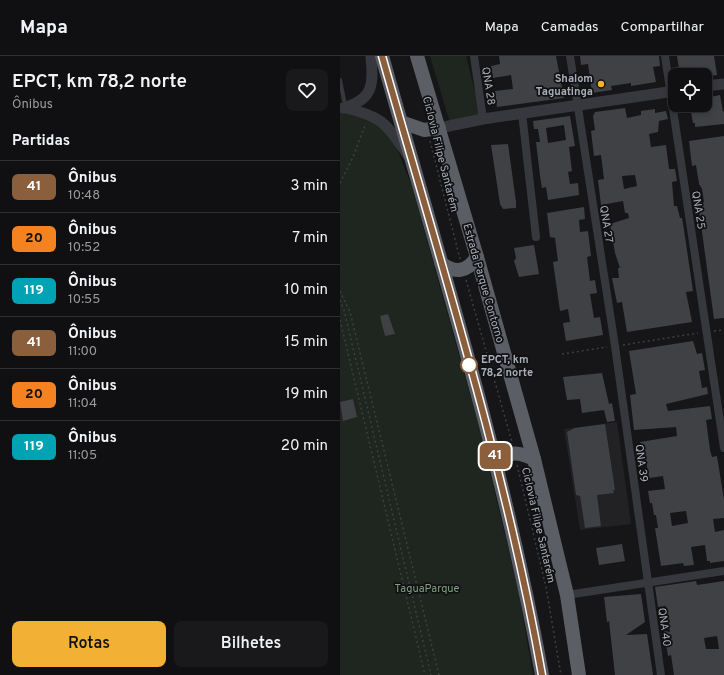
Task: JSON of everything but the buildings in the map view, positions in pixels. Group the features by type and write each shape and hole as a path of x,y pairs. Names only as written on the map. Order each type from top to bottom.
{"highway":[{"path":"382,56 498,467 528,599 542,675"},
{"name":"Estrada Parque Contorno","path":"417,56 433,129 477,256 534,459 567,595 579,675"},
{"path":"401,122 412,127 433,129"},
{"path":"441,263 454,270 463,270 472,263 477,256"},
{"path":"498,467 503,458 510,454 524,454 534,459"}],"street":[{"path":"343,108 362,99 370,89 373,83 371,56"},
{"name":"QNA 28","path":"474,56 483,119"},
{"name":"QNA 27","path":"570,56 615,346"},
{"name":"QNA 25","path":"665,56 668,69"},
{"path":"712,85 724,84"},
{"path":"433,129 483,119 668,92"},
{"path":"343,108 369,113 386,124 411,159"},
{"name":"QNA 25","path":"676,112 724,448"},
{"path":"522,113 536,237"},
{"name":"QNA 39","path":"615,346 648,582"},
{"path":"567,595 724,571"},
{"name":"QNA 40","path":"648,582 661,675"}],"lane":[{"path":"340,80 343,108"}],"path":[{"path":"340,182 353,157 369,113"},
{"name":"Ciclovia Filipe Santarém","path":"433,129 463,270 515,453 546,587 561,675"},
{"path":"340,291 350,312 439,675"},
{"path":"340,300 344,310 431,675"},
{"path":"340,320 425,675"},
{"path":"562,354 707,332"}],"shaded area":[{"path":"617,422 631,524 580,530 564,429"}],"green space":[{"path":"430,56 466,56 481,116 450,123"},
{"name":"TaguaParque","path":"340,112 361,115 387,131 396,146 412,187 478,423 518,589 533,675 340,675"}],"bus line":[{"name":"41","path":"382,56 498,467 528,599 542,675"}],"place":[{"name":"Shalom Taguatinga","path":"601,84"},
{"name":"EPCT, km 78,2 norte","path":"469,365"}]}
